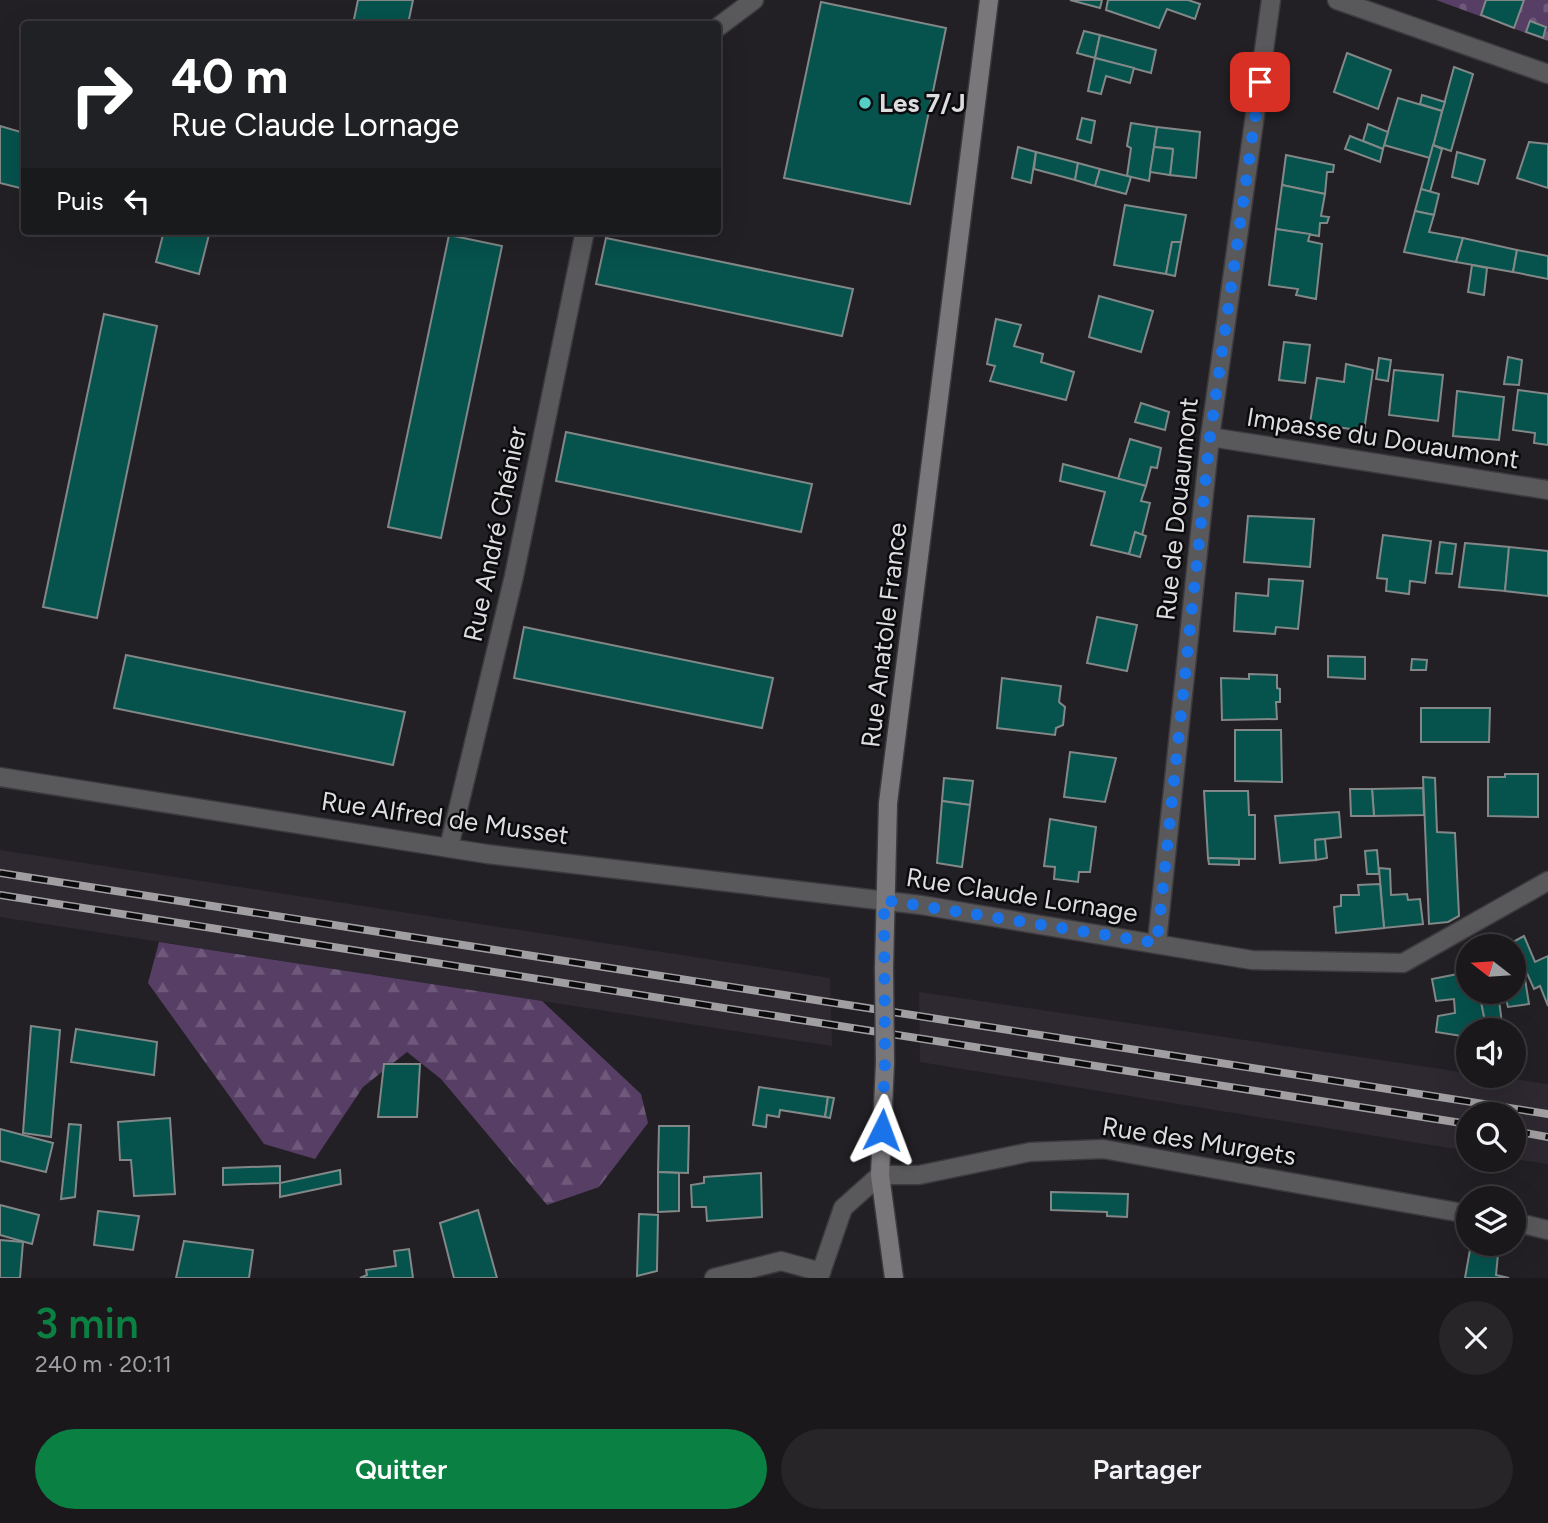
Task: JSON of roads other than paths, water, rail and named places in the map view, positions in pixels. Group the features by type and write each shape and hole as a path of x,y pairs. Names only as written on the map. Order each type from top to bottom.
{"street":[{"path":"721,25 754,0"},
{"name":"Rue Anatole France","path":"894,1278 880,1175 885,1062 884,900 888,803 989,0"},
{"name":"Rue de Douaumont","path":"1157,943 1210,437 1271,0"},
{"path":"1337,0 1548,74"},
{"name":"Rue André Chénier","path":"449,847 514,576 584,235"},
{"name":"Impasse du Douaumont","path":"1210,437 1548,490"},
{"name":"Rue Alfred de Musset","path":"0,777 449,847 884,900"},
{"name":"Rue Claude Lornage","path":"884,900 1252,960 1403,963 1548,881"},
{"name":"Rue des Murgets","path":"880,1175 919,1175 1030,1152 1103,1149 1456,1212"},
{"path":"714,1278 780,1261 820,1275 844,1208 880,1175"},
{"path":"1526,1225 1548,1230"}],"railway":[{"path":"0,873 1548,1114"},
{"path":"0,895 1456,1122"},
{"path":"1526,1133 1548,1137"}],"place":[{"name":"Les 7/J","path":"865,103"}]}
